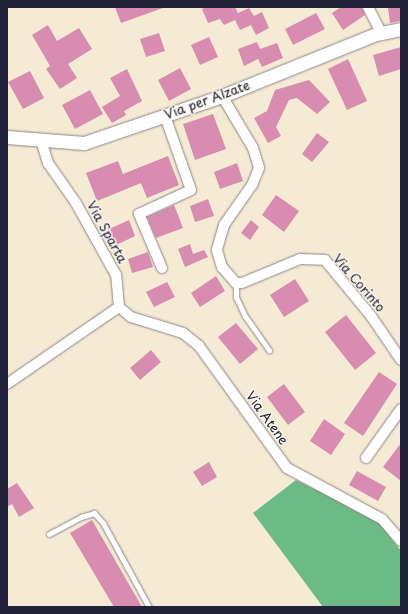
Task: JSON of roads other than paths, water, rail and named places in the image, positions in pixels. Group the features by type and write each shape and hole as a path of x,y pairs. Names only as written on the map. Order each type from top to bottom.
{"street":[{"path":"368,7 381,32"},
{"name":"Via per Alzate","path":"7,137 84,143 222,96 381,32 401,28"},
{"path":"222,96 253,148 259,168 252,185 224,225 217,250 222,267 236,283"},
{"path":"162,268 139,214 191,190 165,116"},
{"name":"Via Sparta","path":"41,140 48,163 76,202 116,275 119,307"},
{"name":"Via Corinto","path":"236,283 242,283 300,259 326,260 371,316 401,360"},
{"path":"7,384 119,307"},
{"name":"Via Atene","path":"119,307 131,317 182,333 199,346 287,468 382,519 401,541"},
{"path":"366,458 401,409"}],"lane":[{"path":"236,283 236,297 245,316 269,350"},
{"path":"49,534 82,517 94,513 103,523 149,607"}]}
